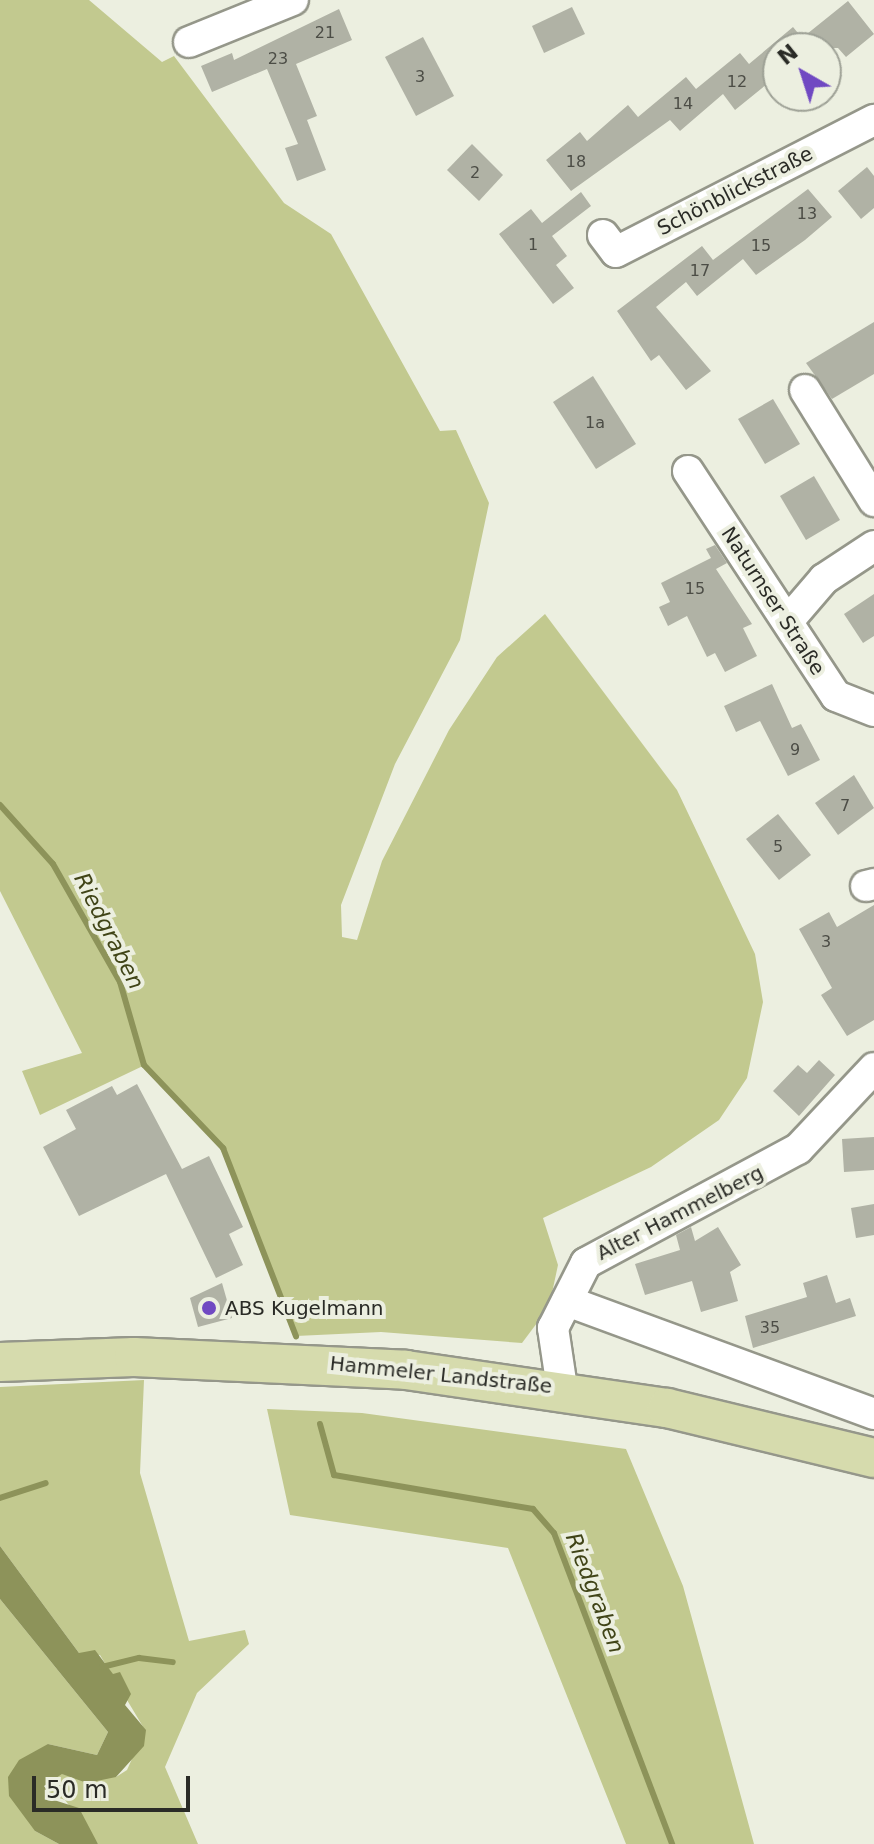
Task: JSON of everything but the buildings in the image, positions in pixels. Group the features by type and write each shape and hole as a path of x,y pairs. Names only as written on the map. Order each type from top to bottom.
{"main road":[{"name":"Hammeler Landstraße","path":"0,1362 134,1357 329,1363 562,1388 874,1458"}],"street":[{"path":"189,42 293,0"},
{"name":"Schönblickstraße","path":"603,235 616,252 874,120"},
{"path":"805,390 874,501"},
{"name":"Naturnser Straße","path":"688,471 836,696 874,711"},
{"path":"788,621 824,579 874,546"},
{"name":"Alter Hammelberg","path":"562,1388 553,1328 586,1263 798,1149 874,1068"},
{"path":"567,1301 874,1414"}],"shaded area":[{"path":"0,0 89,0 162,62 174,56 284,203 331,234 440,431 456,430 489,503 460,640 395,764 341,905 342,937 357,940 382,861 449,730 497,657 545,614 677,790 755,954 763,1002 747,1078 719,1120 651,1167 543,1218 558,1265 549,1307 522,1343 381,1332 296,1336 223,1148 145,1065 40,1115 22,1071 82,1053 0,891"},
{"path":"144,1380 140,1473 189,1641 245,1630 249,1644 197,1693 165,1767 198,1844 98,1844 65,1800 45,1793 51,1777 62,1774 116,1777 127,1770 145,1730 100,1655 79,1653 0,1546 0,1387"},
{"path":"267,1409 362,1413 626,1449 683,1586 754,1844 626,1844 508,1548 290,1515"},
{"path":"0,1546 79,1653 95,1650 113,1674 120,1672 131,1694 125,1705 146,1730 144,1746 116,1777 87,1783 62,1774 44,1786 54,1800 79,1808 98,1844 59,1844 35,1831 9,1796 8,1777 19,1760 48,1744 97,1755 108,1732 0,1599"},
{"path":"0,1599 108,1732 97,1755 48,1744 35,1831 59,1844 0,1844"}],"waterway":[{"name":"Riedgraben","path":"0,805 53,864 120,982 144,1065 223,1148 296,1336"},
{"name":"Riedgraben","path":"320,1424 334,1475 533,1509 554,1533 672,1844"},
{"path":"0,1498 46,1483"},
{"path":"102,1667 139,1658 173,1662"}],"place":[{"name":"ABS Kugelmann","path":"209,1308"}]}
